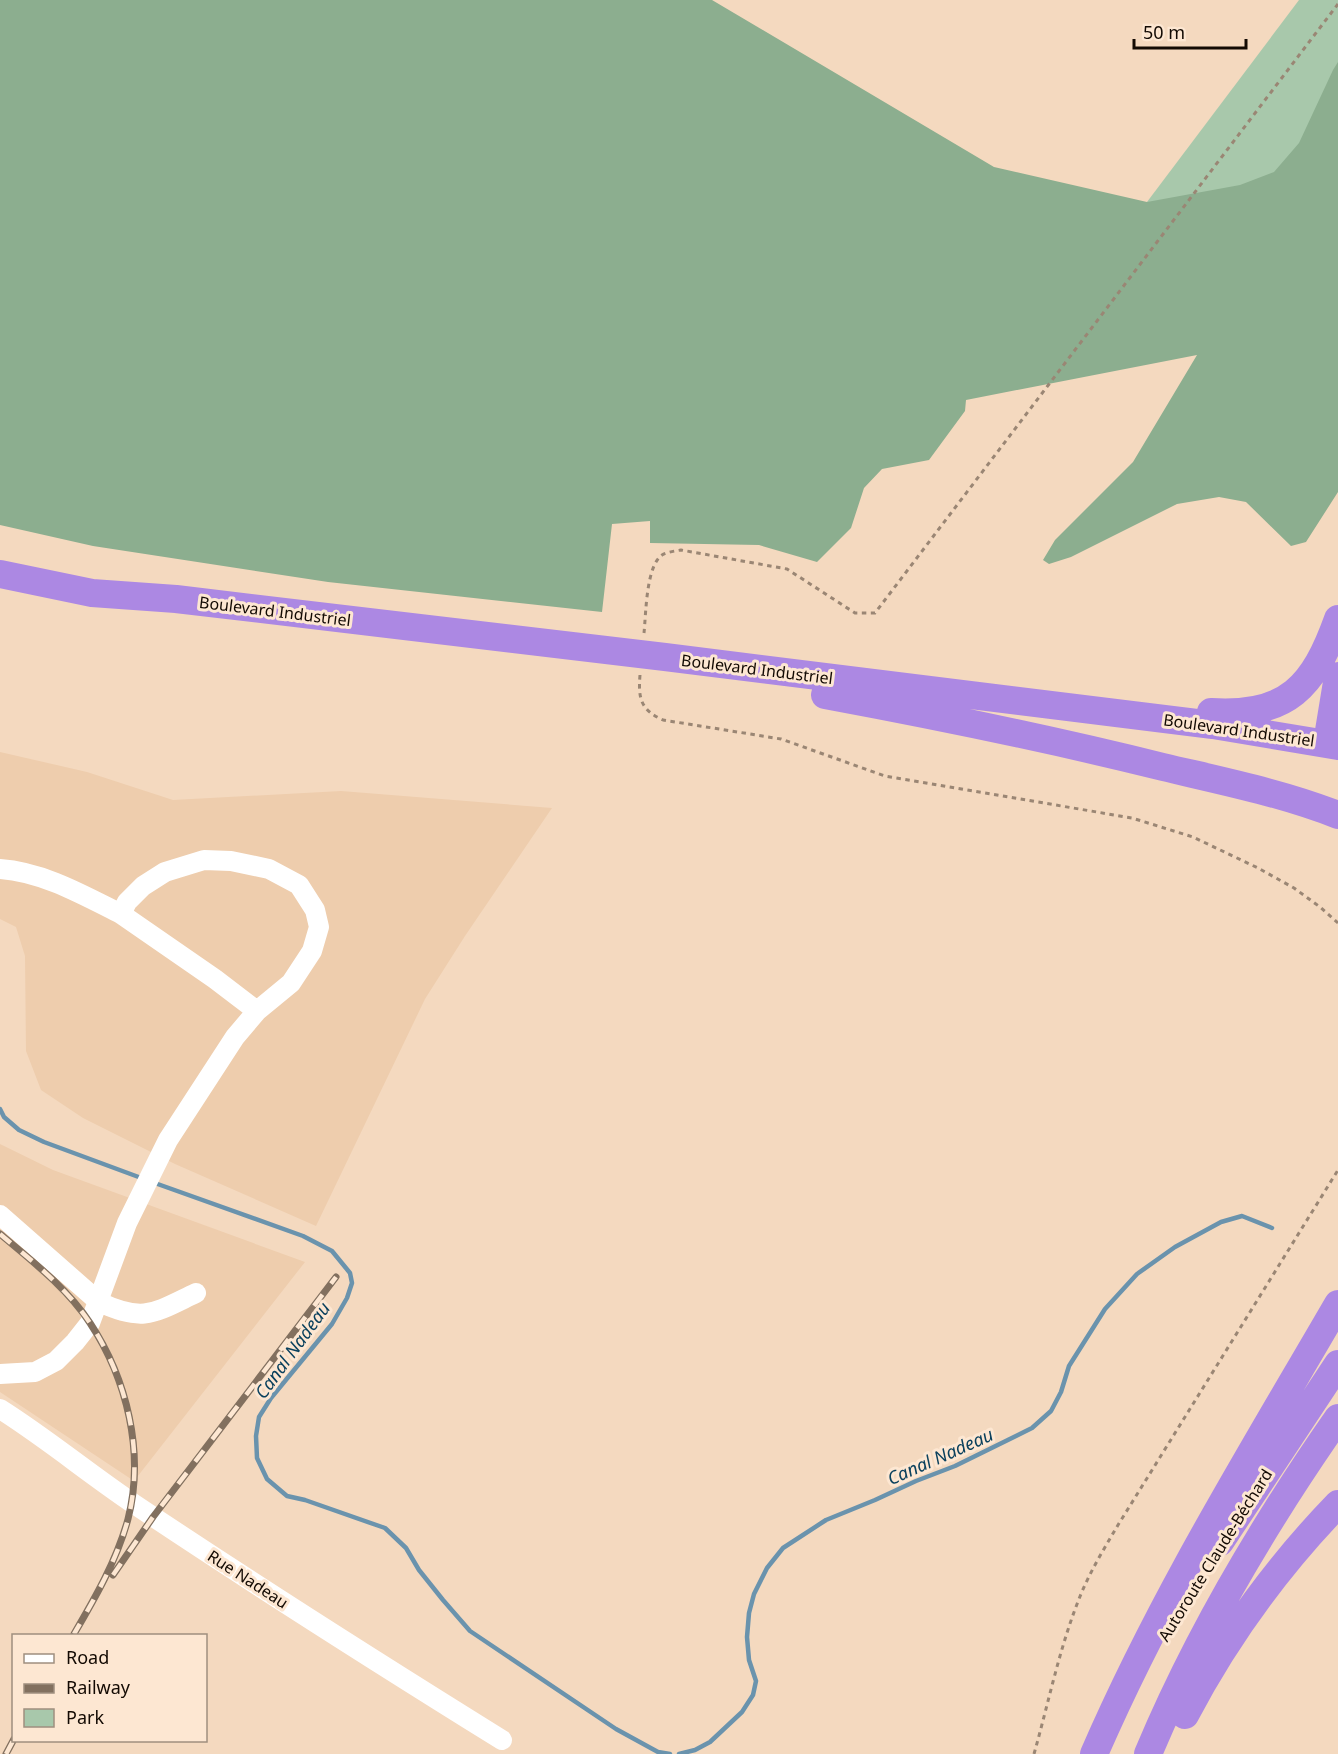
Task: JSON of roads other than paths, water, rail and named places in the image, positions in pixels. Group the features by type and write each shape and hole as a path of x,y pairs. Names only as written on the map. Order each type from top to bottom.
{"highway":[{"name":"Boulevard Industriel","path":"0,555 176,599"},
{"name":"Boulevard Industriel","path":"0,574 92,592 176,599 653,656 1213,725 1332,744"},
{"path":"1003,700 1220,712 1266,707 1290,696 1310,678 1324,655 1338,619"},
{"path":"653,656 801,690 1102,752 1243,785 1297,800 1338,815"},
{"path":"1332,744 1338,676"},
{"path":"1094,1754 1142,1649 1173,1590 1338,1304"},
{"name":"Autoroute Claude-Béchard","path":"1107,1754 1155,1654 1193,1586 1338,1364"},
{"name":"Autoroute Claude-Béchard","path":"1148,1754 1212,1619 1281,1502 1338,1418"},
{"path":"1165,1754 1199,1688 1244,1617 1294,1553 1338,1504"}],"street":[{"path":"0,1374 35,1372 56,1361 90,1323 127,1223 168,1140 235,1037 257,1011 291,983 312,951 319,927 315,910 299,885 270,869 231,861 204,860 165,872 143,886 127,902 121,914"},
{"path":"0,869 35,875 121,914 216,979 257,1011"},
{"path":"0,1215 99,1302 130,1314 147,1314 196,1293"},
{"name":"Rue Nadeau","path":"0,1409 31,1428 132,1503 324,1630 502,1740"}],"waterway":[{"name":"Canal Nadeau","path":"0,1109 4,1117 19,1130 44,1142 144,1179"},
{"name":"Canal Nadeau","path":"152,1182 303,1236 332,1251 350,1273 352,1283 347,1298 332,1324 271,1398 259,1417 256,1436 257,1458 267,1479 287,1496 385,1528 406,1548 419,1570 470,1631 616,1729 658,1752 670,1754"},
{"name":"Canal Nadeau","path":"679,1754 695,1750 710,1742 742,1712 753,1695 756,1681 749,1660 747,1637 749,1613 754,1594 767,1568 783,1548 826,1520 955,1466 1032,1428 1051,1411 1061,1392 1069,1366 1105,1309 1137,1274 1175,1247 1221,1222 1242,1216 1272,1228"}],"railway":[{"path":"0,1234 60,1287 81,1310 103,1345 114,1368 129,1417 134,1468 133,1494 128,1519 112,1564 74,1634"},
{"path":"113,1575 153,1517 336,1277"},
{"path":"6,1754 12,1742"}]}
